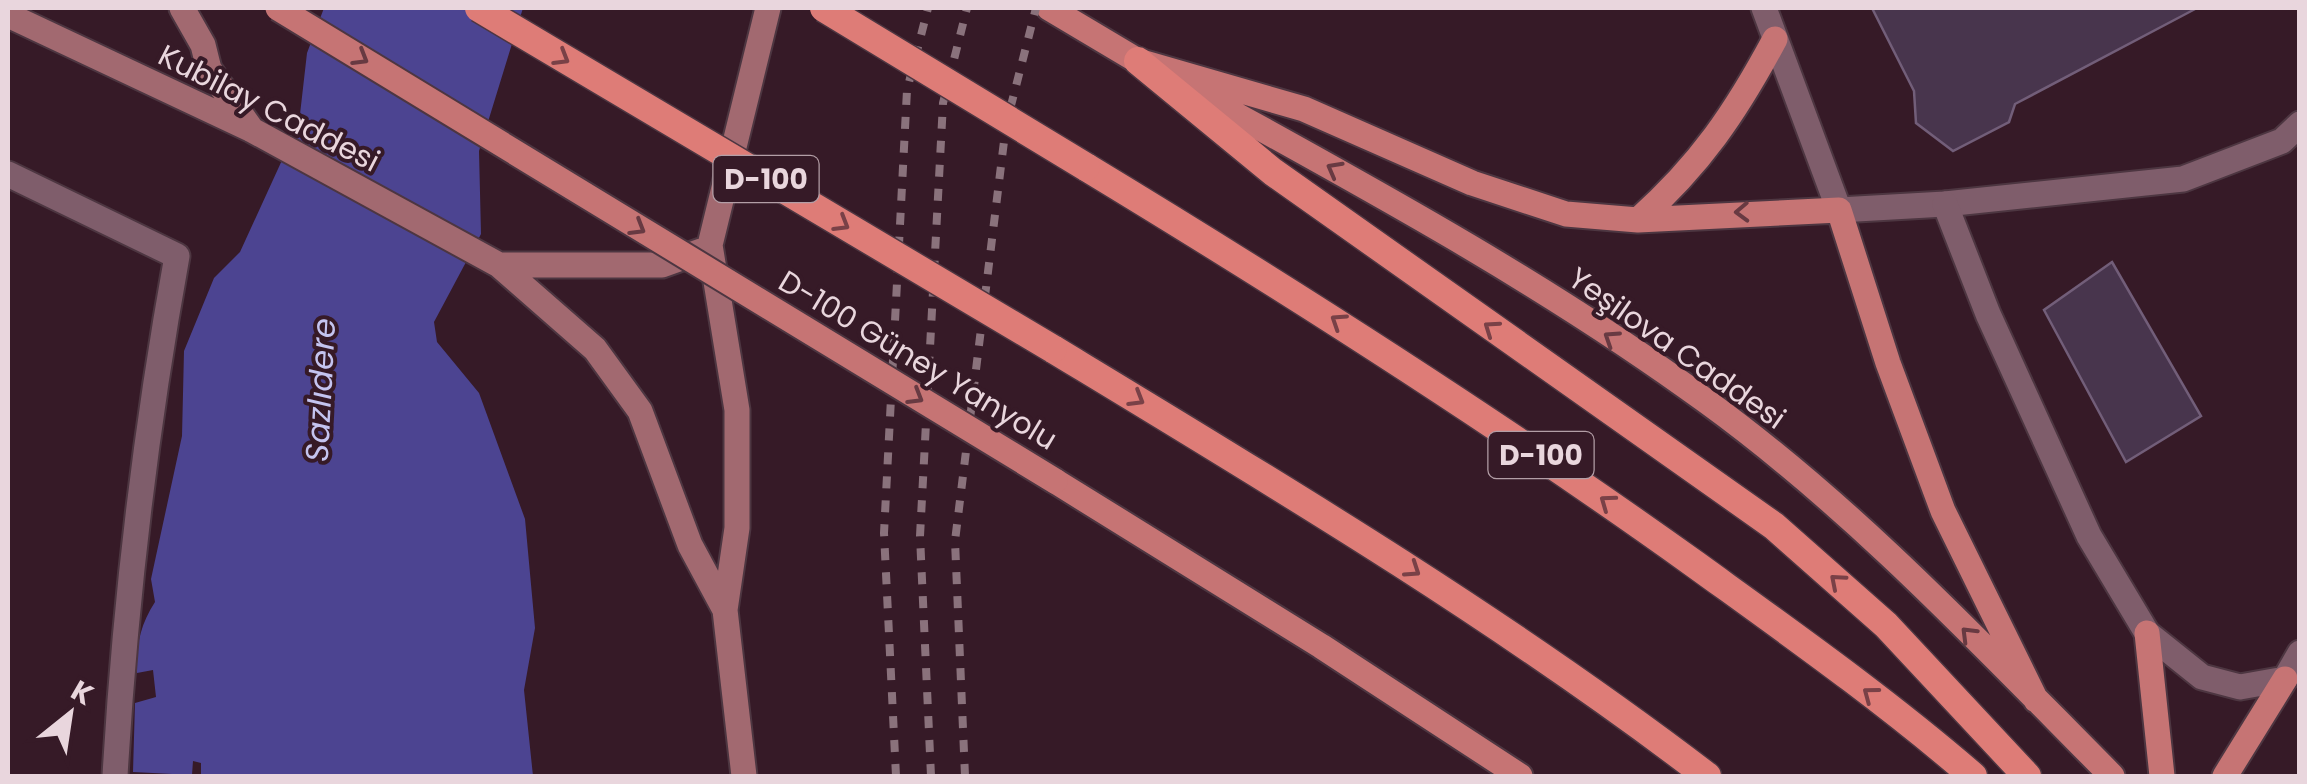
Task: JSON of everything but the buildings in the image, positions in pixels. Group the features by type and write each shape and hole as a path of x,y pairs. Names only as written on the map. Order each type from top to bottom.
{"highway":[{"name":"D-100","path":"479,8 1341,521 1707,776"},
{"name":"D-100","path":"824,8 1328,314 1557,466 1784,629 1973,776"},
{"path":"1138,61 1302,194 1774,526 1886,624 2027,776"}],"main road":[{"path":"182,8 203,45 209,69 252,130"},
{"name":"D-100 Güney Yanyolu","path":"278,8 1054,481 1520,776"},
{"path":"744,776 725,610 737,528 738,410 710,245 768,8"},
{"path":"1050,8 1138,61 1304,109 1472,183 1566,214 1638,220 1839,210 1943,511 2036,700"},
{"name":"Kubilay Caddesi","path":"8,14 252,130 499,265 595,349 640,411 690,545 725,610"},
{"path":"1638,220 1701,160 1743,99 1775,39"},
{"name":"Yeşilova Caddesi","path":"1138,61 1508,272 1707,401 1858,525 2112,776"},
{"path":"499,265 662,266 710,245"},
{"path":"2146,633 2162,776"},
{"path":"2224,776 2285,678"}],"street":[{"path":"1764,8 1839,210 1945,204 2183,179 2282,141 2300,124"},
{"path":"8,174 177,256 155,379 120,697 116,776"},
{"path":"1945,204 1988,314 2090,536 2146,633 2202,677 2240,688 2285,678 2300,653"}],"water":[{"name":"Sazlıdere","path":"324,8 523,8 479,151 481,234 434,322 437,342 479,393 525,519 535,628 524,690 533,776 201,776 201,763 193,761 192,775 133,772 135,703 156,697 153,670 137,673 137,654 142,627 155,602 151,579 182,436 184,351 214,278 240,252 299,123 307,53"}],"railway":[{"path":"896,776 884,533 907,90 928,8"},
{"path":"931,776 920,536 943,103 967,8"},
{"path":"965,776 955,541 1006,125 1036,8"}]}
